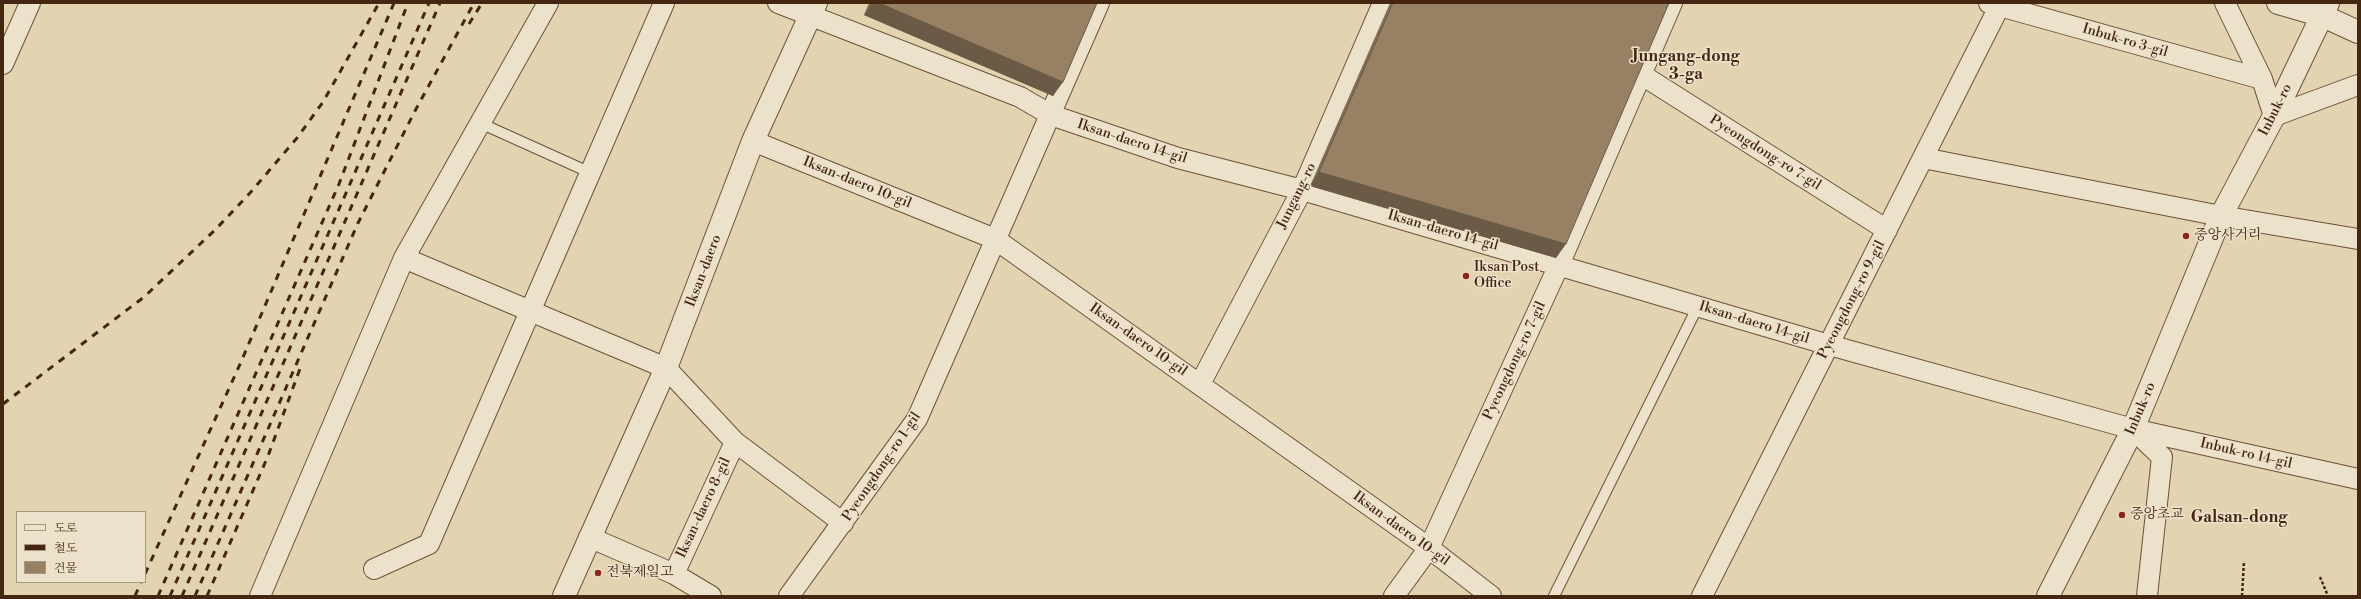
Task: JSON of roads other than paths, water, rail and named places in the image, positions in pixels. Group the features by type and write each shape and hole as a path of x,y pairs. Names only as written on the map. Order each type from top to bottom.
{"street":[{"path":"3,64 30,3"},
{"path":"260,596 404,258 548,3"},
{"path":"374,569 429,544 664,3"},
{"name":"Iksan-daero 14-gil","path":"778,3 813,10 1020,97 1051,116 1178,158 1302,190 1829,345 2134,429"},
{"path":"995,239 1051,116 1099,3"},
{"name":"Jungang-ro","path":"1200,384 1302,190 1383,3"},
{"name":"Pyeongdong-ro 7-gil","path":"1394,596 1429,548 1560,265 1672,3"},
{"path":"2225,3 2262,79 2274,116 2358,85"},
{"path":"2278,3 2325,10"},
{"path":"2302,3 2325,10 2358,32"},
{"name":"Inbuk-ro 3-gil","path":"1996,4 2262,79"},
{"name":"Pyeongdong-ro 9-gil","path":"1702,596 1923,158 1996,4"},
{"name":"Iksan-daero","path":"564,596 589,537 666,368 753,140 813,10"},
{"name":"Inbuk-ro","path":"2048,596 2134,429 2221,216 2274,116 2325,10"},
{"name":"Pyeongdong-ro 7-gil","path":"1642,75 1887,230"},
{"name":"Iksan-daero 10-gil","path":"753,140 995,239 1429,548 1491,596"},
{"path":"1923,158 2221,216 2358,239"},
{"name":"Pyeongdong-ro 1-gil","path":"789,596 917,419 995,239"},
{"path":"404,258 666,368"},
{"name":"Iksan-daero 8-gil","path":"666,368 735,442 843,523"},
{"path":"2134,429 2162,457 2147,596"},
{"name":"Inbuk-ro 14-gil","path":"2134,429 2358,479"},
{"name":"Iksan-daero 8-gil","path":"674,574 735,442"},
{"path":"589,537 674,574 712,596"}],"lane":[{"path":"480,123 591,173"},
{"path":"1554,596 1698,306"}],"railway":[{"path":"3,404 144,297 216,229 250,193 297,138 323,102 379,3"},
{"path":"146,572 241,362 394,3"},
{"path":"158,596 339,184 408,3"},
{"path":"170,596 429,3"},
{"path":"182,596 440,3"},
{"path":"195,596 358,223 416,109 474,3"},
{"path":"469,24 482,3"},
{"path":"207,596 268,456 301,366"},
{"path":"135,596 141,583"}],"place":[{"name":"중앙사거리","path":"2186,236"},
{"name":"Iksan Post Office","path":"1466,276"},
{"name":"중앙초교","path":"2122,515"},
{"name":"전북제일고","path":"598,573"}],"district":[{"name":"Jungang-dong 3-ga","path":"1686,66"},
{"name":"Galsan-dong","path":"2239,518"}]}
